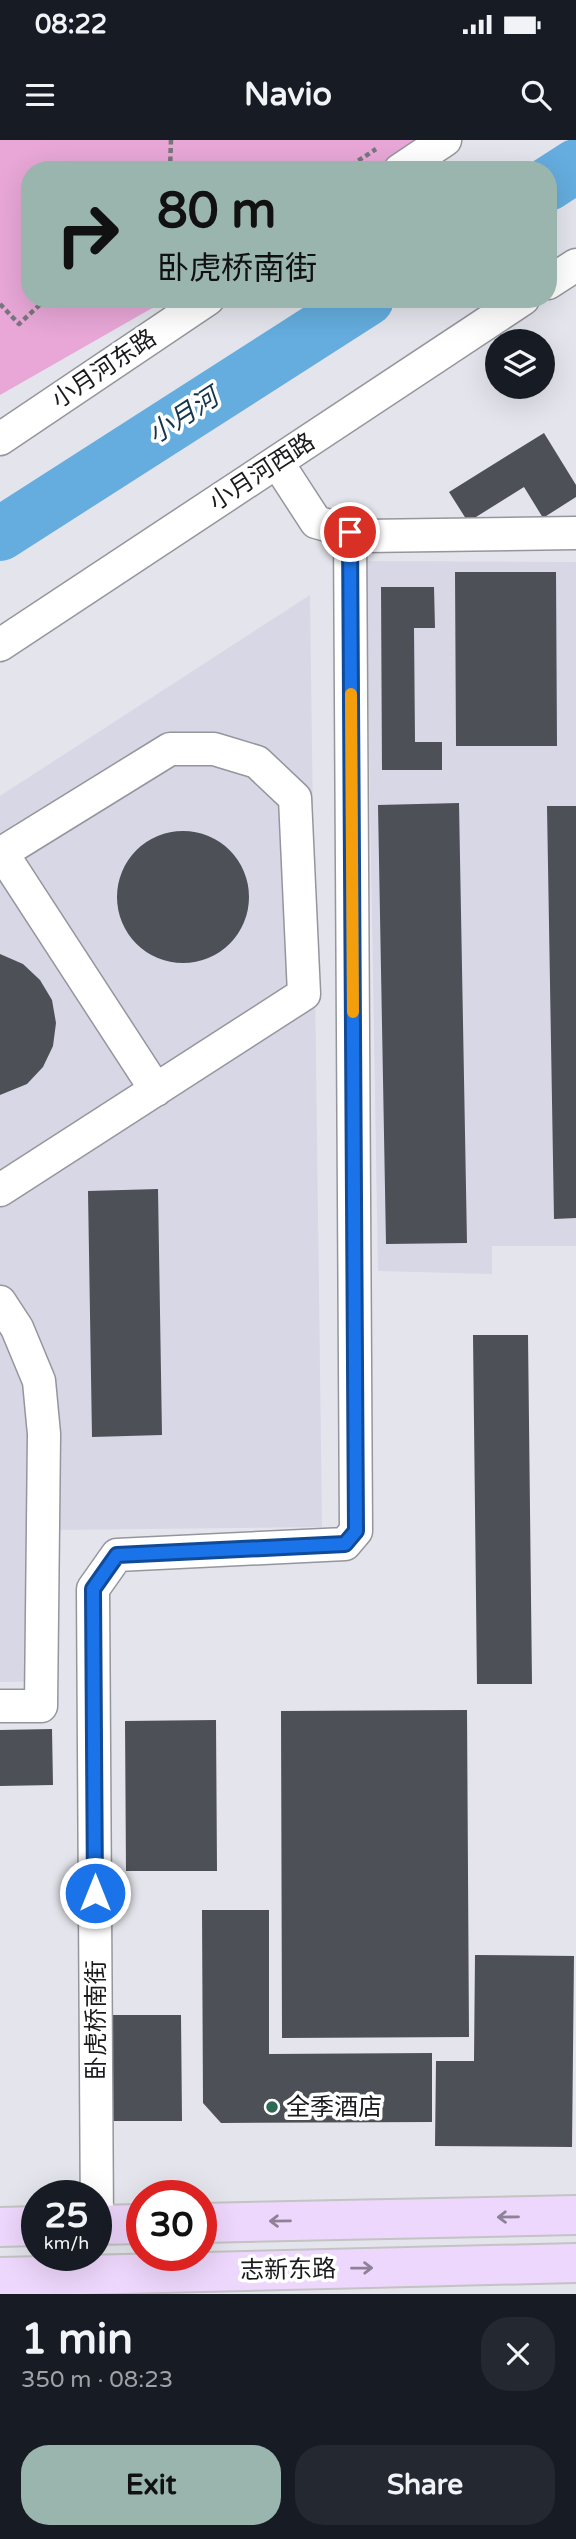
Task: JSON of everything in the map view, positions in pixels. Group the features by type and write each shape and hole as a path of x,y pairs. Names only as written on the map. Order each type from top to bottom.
{"main road":[{"name":"志新东路","path":"217,2223 576,2215"},
{"path":"0,2227 21,2226"},
{"name":"志新东路","path":"0,2277 318,2282 576,2263"}],"street":[{"path":"414,161 445,140"},
{"path":"557,277 576,264"},
{"name":"小月河东路","path":"0,439 195,308"},
{"name":"小月河西路","path":"0,645 509,308"},
{"path":"277,462 316,522 365,536 576,533"},
{"name":"卧虎桥南街","path":"97,2180 93,1589 117,1555 345,1544 356,1531 350,532"},
{"path":"0,1190 156,1090 304,994 295,798 257,762 214,748 170,749 1,854 156,1090"},
{"path":"0,1302 17,1328 39,1381 44,1434 41,1706 0,1706"}],"path":[{"path":"170,161 171,140"},
{"path":"357,161 378,147"},
{"path":"0,304 19,324 36,308"}],"shaded area":[{"path":"0,140 449,140 412,161 21,161 21,308 152,308 0,395"},
{"path":"366,561 576,562 576,1246 492,1246 492,1274 378,1271"},
{"path":"310,595 322,1527 55,1530 56,1681 0,1682 0,796"}],"building":[{"path":"544,433 576,485 576,497 543,518 524,487 468,522 449,492"},
{"path":"455,572 556,572 557,746 456,746"},
{"path":"381,587 434,587 435,628 414,628 415,742 442,742 442,770 382,770"},
{"path":"459,803 467,1243 386,1244 378,805"},
{"path":"547,806 576,806 576,1218 554,1219"},
{"path":"183,831 208,836 230,850 244,872 249,897 244,922 230,944 208,958 183,963 158,958 136,944 122,922 117,897 122,872 136,850 158,836"},
{"path":"0,954 23,964 40,980 52,1000 56,1023 53,1046 43,1067 27,1084 0,1095"},
{"path":"158,1189 162,1435 92,1437 88,1191"},
{"path":"473,1335 528,1335 532,1684 477,1684"},
{"path":"467,1710 469,2037 282,2038 281,1711"},
{"path":"216,1720 217,1871 126,1871 125,1721"},
{"path":"52,1729 53,1785 0,1786 0,1730"},
{"path":"202,1910 269,1910 269,2054 432,2053 432,2122 221,2123 203,2103"},
{"path":"475,1955 574,1956 572,2147 435,2146 436,2061 474,2061"},
{"path":"112,2015 181,2015 182,2121 112,2121"}],"waterway":[{"name":"小月河","path":"557,178 576,166"},
{"name":"小月河","path":"0,534 353,308"}],"slow traffic":[{"path":"351,694 353,1012"}],"place":[{"name":"全季酒店","path":"272,2107"}],"route":[{"path":"95,1893 93,1589 117,1555 345,1544 356,1531 350,532"}]}
